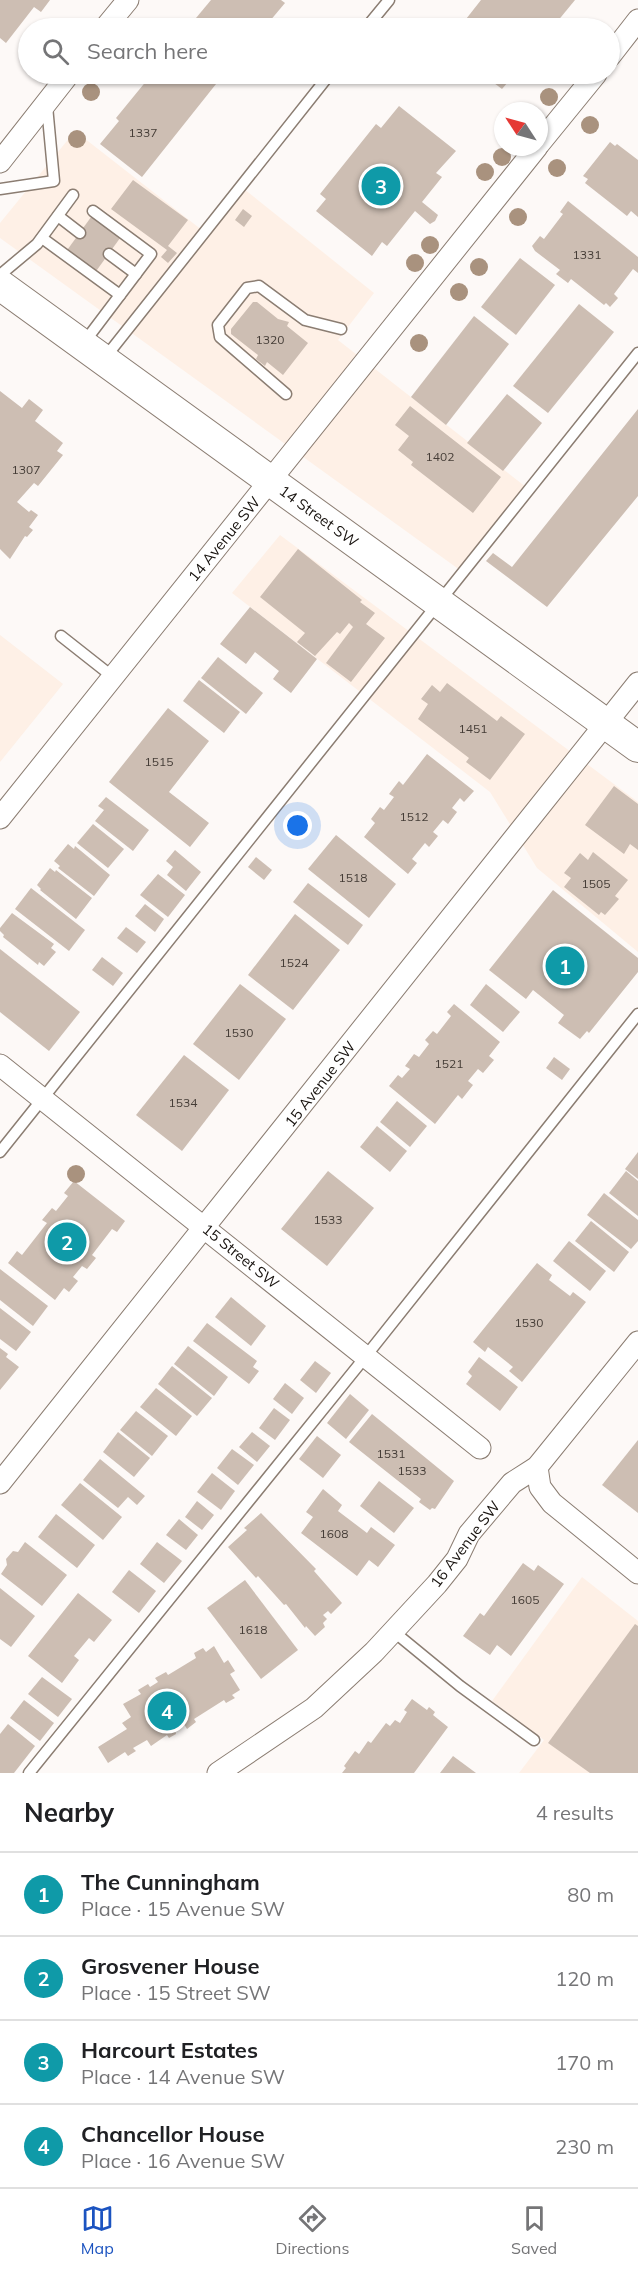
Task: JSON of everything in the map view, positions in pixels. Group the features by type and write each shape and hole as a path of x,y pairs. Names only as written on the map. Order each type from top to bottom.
{"main road":[{"name":"14 Street SW","path":"0,285 638,747"}],"street":[{"path":"113,18 128,0"},
{"path":"620,42 638,20"},
{"path":"0,162 61,84"},
{"name":"14 Avenue SW","path":"548,134 588,84"},
{"name":"14 Avenue SW","path":"0,818 530,156"},
{"name":"15 Avenue SW","path":"0,1483 638,683"},
{"name":"15 Street SW","path":"0,1065 206,1227 480,1448"},
{"name":"16 Avenue SW","path":"218,1773 314,1708 374,1652 457,1559 469,1534 513,1483 537,1467 638,1342"},
{"path":"537,1467 540,1488 552,1503 638,1573"}],"lane":[{"path":"374,18 389,0"},
{"path":"93,352 321,84"},
{"path":"0,189 54,181 46,102"},
{"path":"0,274 37,244 73,195"},
{"path":"93,211 151,254 120,295 93,352"},
{"path":"58,216 80,232"},
{"path":"42,238 120,295"},
{"path":"109,254 136,274"},
{"path":"286,394 220,337 218,325 247,288 259,286 305,320 341,328"},
{"path":"0,1152 638,353"},
{"path":"61,636 113,677"},
{"path":"29,1773 366,1356 638,1014"},
{"path":"393,1631 460,1686 534,1740"}],"shaded area":[{"path":"75,131 207,234 244,189 374,293 338,340 531,491 464,573 0,238 0,223"},
{"path":"280,535 638,802 638,952 537,868 490,792 232,593"},
{"path":"0,635 63,684 0,762"},
{"path":"582,1577 638,1621 638,1773 519,1773 544,1740 492,1701"}],"building":[{"path":"0,0 50,0 41,12 34,7 25,18 18,18 18,28 6,43 0,38"},
{"path":"211,0 281,0 285,3 272,18 196,18"},
{"path":"481,0 575,0 560,18 467,18"},
{"path":"144,84 216,84 142,177 100,144 119,121 116,118"},
{"path":"495,84 506,84 502,89"},
{"path":"399,106 456,151 436,173 442,177 422,202 438,215 435,221 430,224 415,211 387,246 382,242 372,256 316,211 326,199 320,194 376,124 381,128"},
{"path":"610,142 615,146 617,144 638,160 638,217 631,211 627,216 585,183 588,179 583,176"},
{"path":"133,180 188,220 168,246 177,253 168,263 161,257 167,250 111,209"},
{"path":"568,201 638,257 638,273 633,269 614,294 618,298 610,307 606,303 604,305 571,279 568,283 556,274 560,270 535,251 532,246 540,236 544,239 563,214 560,212"},
{"path":"243,209 252,216 244,227 235,220"},
{"path":"94,213 123,234 94,274 65,253"},
{"path":"520,258 555,285 516,335 481,307"},
{"path":"253,302 257,302 278,319 289,322 287,326 308,343 283,375 267,362 265,366 256,359 258,355 231,334 231,329"},
{"path":"579,304 614,332 548,413 513,386"},
{"path":"474,316 509,344 446,425 411,397"},
{"path":"0,391 22,408 29,399 43,410 35,421 63,443 57,451 63,455 38,486 34,483 17,502 29,512 31,510 38,515 29,527 33,530 27,537 25,536 10,559 0,549"},
{"path":"507,394 542,423 503,471 467,443"},
{"path":"410,406 501,477 473,513 411,465 413,462 398,450 409,436 395,425"},
{"path":"638,409 638,496 547,607 486,561 493,553 512,567"},
{"path":"298,549 375,613 366,624 385,638 351,682 326,663 353,627 349,623 340,634 337,632 315,656 297,642 305,633 260,597"},
{"path":"250,607 317,659 291,693 273,679 279,671 255,652 246,664 220,644"},
{"path":"218,657 263,693 246,714 201,678"},
{"path":"199,680 240,712 224,733 183,701"},
{"path":"447,683 497,721 501,716 525,734 490,780 466,762 469,758 418,719 428,704 421,699 432,685 440,692"},
{"path":"168,708 209,741 169,792 209,823 190,847 109,782"},
{"path":"427,754 474,791 464,802 460,798 452,808 457,812 448,824 443,820 433,832 438,836 429,847 425,843 412,859 417,863 408,874 364,837 375,823 371,819 380,807 384,810 394,797 389,794 399,781 403,785"},
{"path":"614,786 638,804 638,850 630,844 624,854 585,825"},
{"path":"106,797 149,830 133,851 95,821 104,810 98,806"},
{"path":"93,824 124,849 108,868 77,843"},
{"path":"336,835 396,884 369,918 308,869"},
{"path":"68,844 74,849 75,846 110,875 94,896 58,868 60,866 54,861"},
{"path":"175,850 201,872 186,891 167,875 173,867 166,861"},
{"path":"593,852 628,880 615,896 619,899 605,915 601,912 599,915 564,887 571,878 564,873 580,853 588,860"},
{"path":"256,857 272,870 264,880 248,867"},
{"path":"50,868 55,872 56,870 92,898 76,919 37,885"},
{"path":"158,874 185,895 168,917 140,895"},
{"path":"308,883 363,925 348,945 293,902"},
{"path":"31,888 85,930 69,951 15,909"},
{"path":"553,890 638,958 638,972 589,1033 587,1031 580,1039 558,1023 564,1015 533,990 526,999 489,970"},
{"path":"145,904 164,919 155,932 135,916"},
{"path":"12,913 54,944 51,948 56,952 44,966 39,962 38,965 3,937 0,928"},
{"path":"295,914 340,950 293,1010 248,975"},
{"path":"126,927 146,942 137,953 117,938"},
{"path":"0,949 80,1012 49,1051 0,1012"},
{"path":"102,957 123,973 113,986 92,970"},
{"path":"240,984 286,1019 239,1080 193,1044"},
{"path":"486,984 520,1012 503,1032 470,1005"},
{"path":"454,1004 500,1042 489,1056 494,1060 483,1073 478,1069 468,1081 473,1085 462,1099 458,1095 435,1124 389,1086 398,1075 402,1078 410,1069 405,1066 414,1054 419,1057 429,1044 425,1040 433,1031 437,1034 451,1016 447,1012"},
{"path":"184,1055 229,1090 182,1151 136,1115"},
{"path":"554,1057 570,1069 562,1080 546,1068"},
{"path":"397,1101 427,1126 410,1147 380,1122"},
{"path":"377,1126 407,1151 390,1172 360,1147"},
{"path":"638,1152 638,1179 625,1169"},
{"path":"328,1171 374,1208 327,1266 281,1229"},
{"path":"626,1171 638,1181 638,1216 609,1193"},
{"path":"74,1181 125,1221 117,1232 112,1229 92,1255 96,1258 87,1269 82,1266 73,1277 78,1281 69,1292 64,1288 55,1300 8,1263 17,1251 22,1255 47,1223 42,1220 52,1208 56,1211 68,1196 64,1193"},
{"path":"604,1193 638,1220 638,1241 631,1249 587,1215"},
{"path":"591,1221 629,1252 614,1272 575,1241"},
{"path":"569,1241 606,1271 590,1291 553,1261"},
{"path":"537,1263 552,1275 549,1280 570,1296 573,1292 586,1302 522,1382 509,1371 513,1367 488,1347 485,1352 473,1342"},
{"path":"0,1269 48,1306 33,1326 0,1300"},
{"path":"231,1297 266,1326 251,1346 215,1317"},
{"path":"0,1308 31,1332 16,1351 0,1339"},
{"path":"207,1323 257,1361 253,1367 259,1371 249,1384 193,1341"},
{"path":"188,1346 228,1377 214,1396 174,1364"},
{"path":"0,1348 8,1354 6,1357 19,1367 0,1390"},
{"path":"479,1357 518,1387 500,1411 466,1384 472,1376 468,1372"},
{"path":"315,1361 331,1373 316,1393 300,1380"},
{"path":"172,1366 212,1398 197,1416 158,1384"},
{"path":"285,1383 304,1398 292,1414 273,1399"},
{"path":"156,1388 192,1416 176,1436 140,1407"},
{"path":"350,1394 369,1410 346,1439 327,1423"},
{"path":"274,1408 290,1420 275,1440 259,1428"},
{"path":"136,1411 168,1436 152,1456 120,1430"},
{"path":"372,1414 454,1481 435,1509 430,1510 419,1502 421,1499 349,1442"},
{"path":"118,1432 150,1458 134,1477 103,1452"},
{"path":"252,1432 270,1446 257,1462 239,1447"},
{"path":"317,1436 341,1455 323,1478 299,1459"},
{"path":"638,1440 638,1513 602,1485"},
{"path":"232,1449 254,1465 238,1485 217,1468"},
{"path":"100,1459 145,1496 137,1505 128,1497 118,1508 83,1480"},
{"path":"212,1473 235,1491 221,1510 197,1492"},
{"path":"379,1481 414,1508 394,1533 360,1506"},
{"path":"80,1483 122,1517 103,1540 61,1505"},
{"path":"323,1489 342,1505 338,1511 367,1533 371,1527 395,1545 378,1567 369,1560 357,1576 301,1533 313,1517 306,1512"},
{"path":"197,1501 214,1515 202,1530 185,1517"},
{"path":"261,1513 316,1569 314,1571 342,1603 331,1614 328,1611 323,1615 327,1619 323,1623 325,1627 315,1636 228,1547"},
{"path":"56,1514 95,1545 77,1568 38,1537"},
{"path":"179,1519 198,1535 186,1550 166,1535"},
{"path":"25,1542 67,1575 42,1606 1,1574 7,1565 6,1559 13,1551 18,1552"},
{"path":"157,1542 182,1561 164,1583 140,1564"},
{"path":"523,1563 534,1571 538,1565 564,1584 511,1656 497,1645 490,1655 463,1636 480,1613 484,1616"},
{"path":"129,1570 156,1591 139,1613 112,1592"},
{"path":"245,1580 298,1650 261,1679 207,1608"},
{"path":"0,1588 35,1616 11,1647 0,1639"},
{"path":"78,1593 112,1620 94,1642 89,1638 74,1656 79,1660 62,1683 28,1656"},
{"path":"635,1624 638,1626 638,1773 590,1773 548,1743"},
{"path":"214,1646 224,1663 228,1660 235,1671 230,1674 240,1690 232,1695 235,1698 226,1703 224,1700 194,1719 196,1722 187,1729 184,1724 175,1730 176,1734 169,1738 167,1735 151,1746 147,1740 133,1748 136,1751 128,1756 125,1752 108,1763 98,1747 127,1729 122,1723 131,1717 123,1704 141,1694 138,1690 148,1684 150,1687 158,1682 155,1678 166,1672 168,1675 196,1658 194,1653 203,1648 206,1652"},
{"path":"42,1677 72,1699 58,1717 28,1694"},
{"path":"412,1699 427,1710 429,1707 435,1712 433,1715 448,1727 414,1773 342,1773 346,1768 344,1766 355,1751 359,1754 368,1741 371,1743 386,1723 390,1726 395,1720 400,1723 407,1712 404,1710"},
{"path":"24,1700 54,1723 40,1741 10,1718"},
{"path":"8,1724 35,1746 14,1773 0,1773 0,1734"},
{"path":"453,1756 476,1773 440,1773"}],"place":[{"name":"Harcourt Estates","path":"381,186"},
{"name":"The Cunningham","path":"565,966"},
{"name":"Grosvener House","path":"67,1242"},
{"name":"Chancellor House","path":"167,1711"}]}
